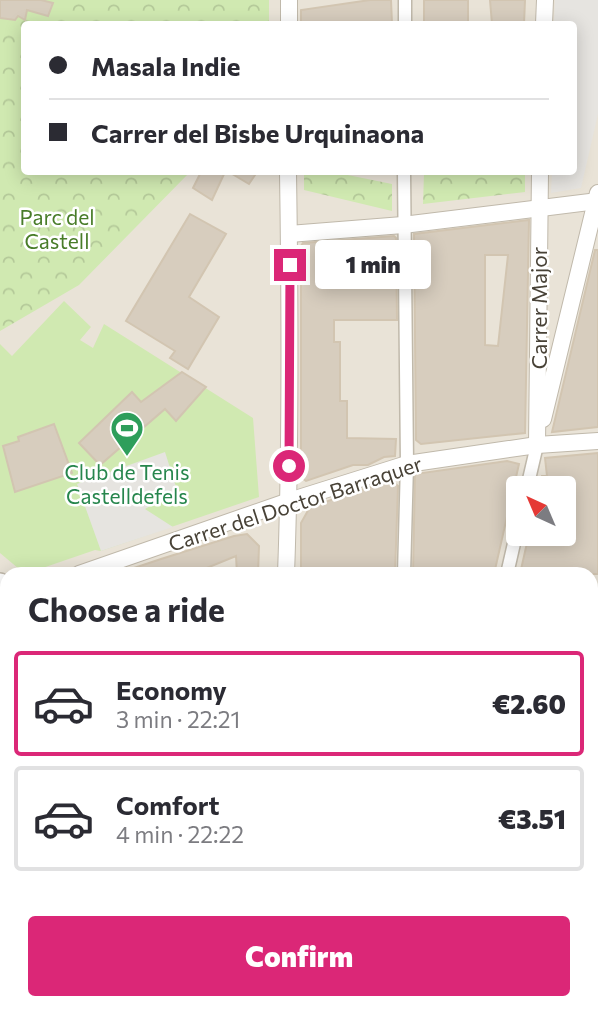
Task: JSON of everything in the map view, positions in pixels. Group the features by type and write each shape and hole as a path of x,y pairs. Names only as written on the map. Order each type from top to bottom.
{"street":[{"path":"289,0 289,21"},
{"path":"405,0 405,21"},
{"path":"544,21 545,0"},
{"path":"286,567 289,501 288,175"},
{"path":"404,175 407,464 404,567"},
{"name":"Carrer Major","path":"537,445 540,175"},
{"path":"289,234 403,225 597,199 530,476"},
{"name":"Carrer del Doctor Barraquer","path":"99,567 289,501 407,464 537,445 598,441"},
{"path":"509,567 513,546"}],"shaded area":[{"path":"0,0 598,0 598,567 0,567"},
{"path":"555,0 598,0 598,114 581,188 551,193 552,175 577,175 577,21 554,21"},
{"path":"165,452 177,490 145,509 173,527 101,551 77,484"}],"green space":[{"name":"Parc del Castell","path":"0,0 269,0 269,21 21,21 21,175 187,175 79,285 0,331"},
{"path":"304,175 348,175 392,184 392,211 304,190"},
{"path":"424,175 525,175 525,192 423,204"},
{"name":"Club de Tenis Castelldefels","path":"64,301 91,327 80,340 93,348 104,324 253,418 259,497 101,551 95,550 45,567 17,567 0,553 0,344 12,356"}],"building":[{"path":"0,0 41,0 53,3 48,16 27,10 25,20 18,16 15,20 0,18"},
{"path":"370,0 391,0 392,21 301,21 301,10"},
{"path":"424,0 468,0 468,21 424,21"},
{"path":"490,0 525,0 524,21 492,21"},
{"path":"200,175 224,175 212,200 193,188"},
{"path":"234,175 255,175 249,184"},
{"path":"190,214 226,234 189,297 219,317 188,369 170,358 175,351 126,321"},
{"path":"529,220 525,433 421,444 416,440 414,234","holes":["485,255 508,255 498,346 485,345"]},
{"path":"394,236 397,320 334,320 334,342 340,342 340,401 347,401 347,438 396,439 395,456 384,457 368,465 353,465 306,481 301,477 301,246 303,243"},
{"path":"595,250 598,250 598,427 552,432"},
{"path":"182,372 206,387 176,421 165,409 100,465 79,443 132,392 141,402"},
{"path":"54,424 72,473 15,492 3,446 19,441 18,437"},
{"path":"598,453 598,567 522,567 526,546 576,546 576,476 547,476 545,458"},
{"path":"507,461 519,464 516,476 506,476 506,521 496,567 413,567 415,474"},
{"path":"391,480 398,486 395,567 301,567 301,523 310,507"},
{"path":"247,534 259,546 258,567 237,567 236,556 209,567 137,567 161,559"}],"place":[{"name":"Club de Tenis Castelldefels","path":"127,458"}],"route":[{"path":"289,466 290,265"}]}
